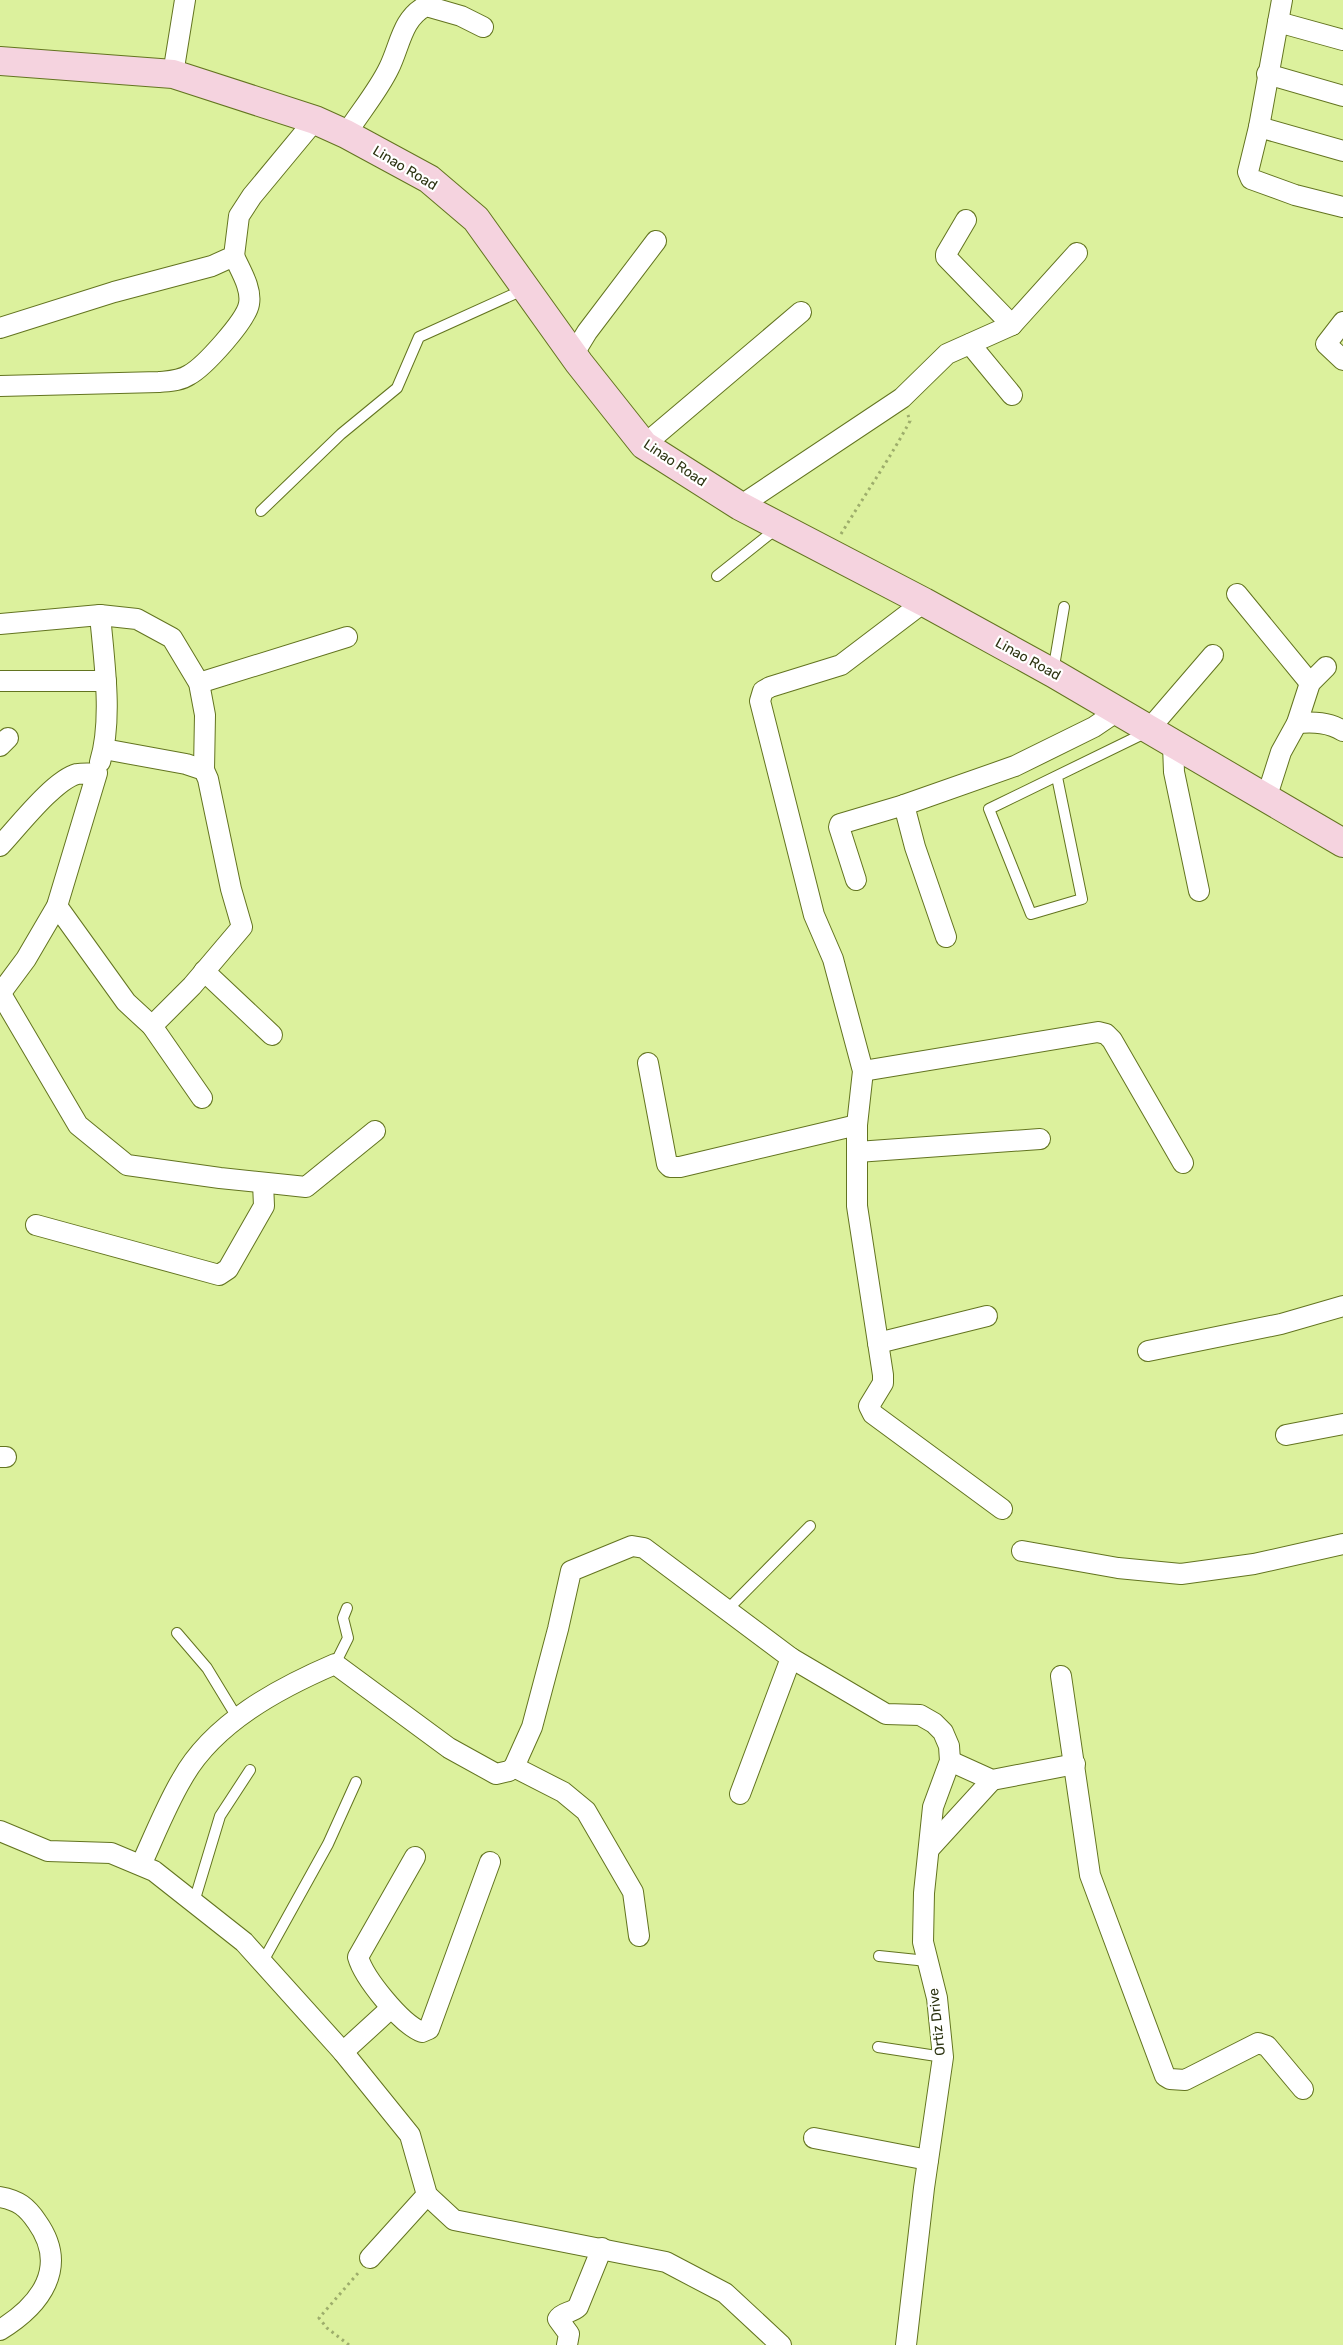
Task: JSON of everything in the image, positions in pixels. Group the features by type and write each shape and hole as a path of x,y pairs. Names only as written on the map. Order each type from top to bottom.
{"street":[{"path":"173,74 185,0"},
{"path":"1282,0 1267,74 1259,127 1248,166 1251,178 1295,195 1343,207"},
{"path":"346,134 389,68 404,29 414,12 426,6 461,16 483,27"},
{"path":"1278,22 1343,40"},
{"name":"Linao Road","path":"0,61 173,74 315,120 346,134 429,179 476,218 573,355 644,444 740,506 924,602 1053,673 1343,843"},
{"path":"1267,74 1343,96"},
{"path":"0,386 159,382 176,380 190,375 230,336 243,320 249,304 248,287 234,256 239,216 252,196 315,120"},
{"path":"1259,127 1343,151"},
{"path":"966,220 946,257 1012,325"},
{"path":"573,355 587,332 656,241"},
{"path":"740,506 902,398 947,354 1012,325 1077,253"},
{"path":"0,328 114,292 212,266 234,256"},
{"path":"644,444 801,312"},
{"path":"1343,322 1326,344 1343,360"},
{"path":"970,344 1012,395"},
{"path":"1237,594 1310,683"},
{"path":"924,602 841,665 770,687 763,691 760,696 814,915 833,959 863,1071 857,1125 857,1206 883,1383 869,1406 873,1414 1002,1509"},
{"path":"0,624 100,616 137,619 172,638 199,683 205,715 204,770 208,779 231,889 242,927 152,1026"},
{"path":"100,616 106,681 104,749 58,906 26,959 0,994 78,1125 127,1164 302,1188 309,1186 375,1131"},
{"path":"199,683 346,636"},
{"path":"1151,729 1212,655"},
{"path":"1266,799 1281,752 1297,723 1310,683 1326,666"},
{"path":"0,681 106,681"},
{"path":"856,880 839,827 840,824 904,806 1015,766 1094,727 1119,710"},
{"path":"1297,723 1314,722 1335,726 1343,731"},
{"path":"1173,745 1174,772 1199,891"},
{"path":"104,749 186,764 204,770"},
{"path":"0,846 60,783 78,774 97,774"},
{"path":"904,806 915,847 946,937"},
{"path":"58,906 126,1002 152,1026 202,1098"},
{"path":"204,971 272,1035"},
{"path":"863,1071 1098,1032 1106,1034 1112,1040 1183,1163"},
{"path":"648,1063 666,1164 670,1167 680,1168 857,1125"},
{"path":"858,1152 1040,1139"},
{"path":"36,1225 219,1275 228,1269 264,1206 263,1183"},
{"path":"1148,1351 1281,1324 1343,1306"},
{"path":"878,1343 987,1316"},
{"path":"1286,1435 1343,1424"},
{"path":"1022,1551 1118,1568 1181,1574 1254,1564 1343,1544"},
{"path":"141,1865 182,1778 202,1752 238,1719 301,1678 335,1664 449,1748 496,1774 509,1771 514,1767 532,1727 571,1571 632,1546 641,1546 791,1658 886,1714 920,1715 934,1723 942,1732 949,1746 948,1766 961,1812"},
{"path":"740,1794 791,1658"},
{"path":"1061,1676 1090,1875 1165,2076 1170,2079 1185,2080 1258,2043 1267,2046 1303,2089"},
{"path":"948,1766 992,1780 1075,1764"},
{"name":"Ortiz Drive","path":"906,2345 928,2160 943,2057 938,1998 923,1942 924,1893 933,1808 948,1766"},
{"path":"514,1767 563,1792 586,1810 633,1892 639,1936"},
{"path":"929,1849 992,1780"},
{"path":"0,1831 48,1851 111,1853 154,1870 244,1942 343,2052 410,2135 427,2195 454,2220 666,2262 725,2293 781,2345"},
{"path":"415,1857 358,1957 361,1965 391,2008 422,2032 429,2029 490,1862"},
{"path":"343,2052 391,2008"},
{"path":"814,2138 928,2160"},
{"path":"370,2258 427,2195"},
{"path":"0,2197 11,2198 27,2207 44,2232 52,2267 42,2292 33,2305 21,2317 0,2330"},
{"path":"567,2345 569,2334 558,2319 560,2316 578,2307 602,2248"}],"lane":[{"path":"260,511 341,434 397,388 419,338 526,289"},
{"path":"717,576 779,526"},
{"path":"1053,673 1064,607"},
{"path":"1057,777 1082,899 1031,914 989,809 1151,729"},
{"path":"728,1610 810,1526"},
{"path":"335,1664 348,1638 343,1618 347,1608"},
{"path":"177,1633 207,1668 238,1719"},
{"path":"194,1902 220,1816 250,1770"},
{"path":"262,1963 328,1844 356,1782"},
{"path":"879,1956 927,1961"},
{"path":"878,2047 943,2057"}],"path":[{"path":"830,554 910,422 902,398"},
{"path":"348,2345 327,2328 319,2318 370,2258"}]}
